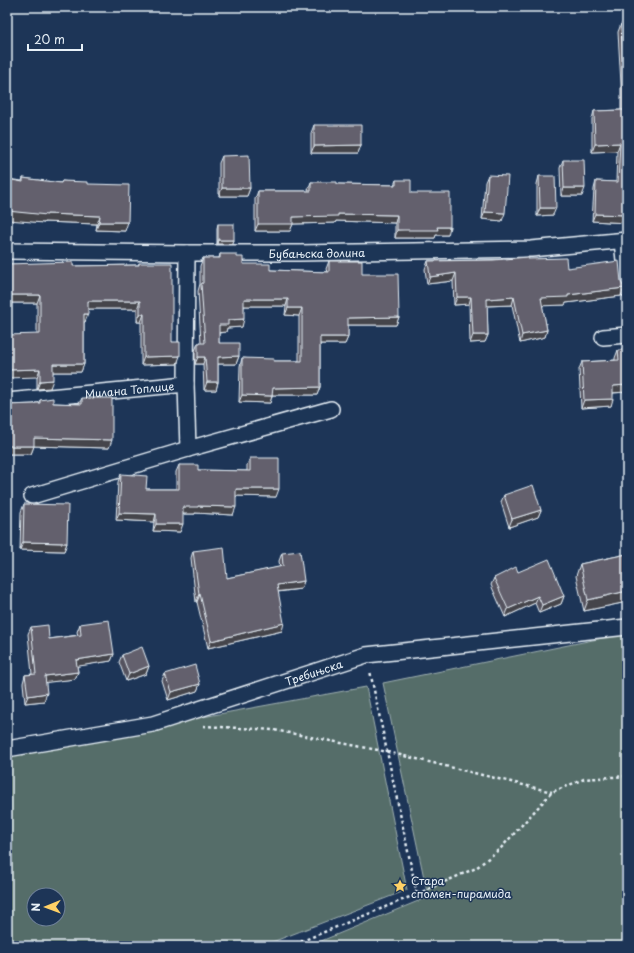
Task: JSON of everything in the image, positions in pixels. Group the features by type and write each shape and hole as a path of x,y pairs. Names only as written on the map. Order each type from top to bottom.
{"street":[{"name":"Бубањска долина","path":"7,251 188,253 531,248 625,241"},
{"path":"625,241 627,289"},
{"path":"186,384 188,253"},
{"path":"603,337 627,335"},
{"name":"Милана Топлице","path":"7,401 186,384 188,449"},
{"path":"32,496 188,449 331,409"},
{"name":"Требињска","path":"7,749 153,724 366,655 627,627"}],"path":[{"path":"366,655 388,752 417,894"},
{"path":"198,726 274,730 388,752 552,792"},
{"path":"290,946 476,868 501,848 552,792 584,778 627,776"}],"green space":[{"path":"627,633 627,946 309,946 428,897 383,683"},
{"path":"366,687 407,890 262,946 7,946 7,753"}],"building":[{"path":"621,24 627,24 627,215 595,214 596,181 618,182 620,143 595,144 594,111 624,110"},
{"path":"314,125 361,125 361,145 314,146"},
{"path":"249,155 250,188 222,188 222,156"},
{"path":"563,160 584,160 585,188 564,188"},
{"path":"488,175 508,176 505,213 485,212"},
{"path":"539,176 555,176 556,208 540,208"},
{"path":"23,178 61,183 62,181 88,182 88,184 129,185 128,222 99,222 100,216 47,215 7,211 7,179 23,182"},
{"path":"396,180 411,180 411,193 450,193 450,227 437,227 438,230 397,230 397,215 338,214 338,216 293,217 293,224 258,224 258,191 311,191 311,182 396,185"},
{"path":"218,224 234,224 234,240 218,240"},
{"path":"220,254 236,254 236,257 243,257 243,264 270,264 270,270 329,272 329,261 362,261 362,274 398,274 399,317 348,318 348,337 320,337 320,387 273,388 272,396 242,395 242,358 274,359 273,361 302,361 302,308 288,308 288,299 244,299 244,319 228,320 228,325 219,325 219,343 239,343 239,356 218,357 218,382 207,382 205,357 198,357 198,343 205,343 201,284 203,283 203,258 220,258"},
{"path":"528,257 528,259 566,258 567,268 619,261 621,282 624,288 568,295 568,297 541,298 547,330 522,335 514,297 487,299 488,335 473,335 471,297 457,297 456,273 430,277 428,261 493,260"},
{"path":"73,262 73,266 172,263 172,342 180,342 180,356 144,357 144,314 140,314 140,301 88,301 88,314 84,314 84,364 53,364 53,380 40,381 40,369 7,370 7,335 40,334 40,295 7,295 7,264"},
{"path":"618,350 627,350 627,385 613,386 613,399 584,400 582,362 619,360"},
{"path":"53,398 53,403 82,404 82,398 112,398 112,440 34,438 34,446 7,446 7,405 35,404 40,403 40,400"},
{"path":"250,458 279,458 279,489 236,489 236,507 183,507 183,524 156,524 156,514 119,513 121,474 147,476 146,489 179,489 179,465 198,465 198,470 250,471"},
{"path":"533,485 541,510 512,519 504,495"},
{"path":"24,504 68,505 67,543 23,542"},
{"path":"224,547 227,578 283,566 282,553 300,551 304,581 277,585 284,623 211,641 199,594 193,551"},
{"path":"627,554 627,591 588,600 580,564"},
{"path":"549,559 564,596 542,605 538,596 508,609 494,578 516,567 518,572"},
{"path":"109,620 114,654 76,660 78,672 45,676 47,693 28,696 25,675 36,674 31,627 48,625 49,639 81,635 80,624"},
{"path":"142,647 149,666 129,674 122,655"},
{"path":"195,665 200,684 171,692 165,674"}],"place":[{"name":"Стара спомен-пирамида","path":"400,886"}]}
